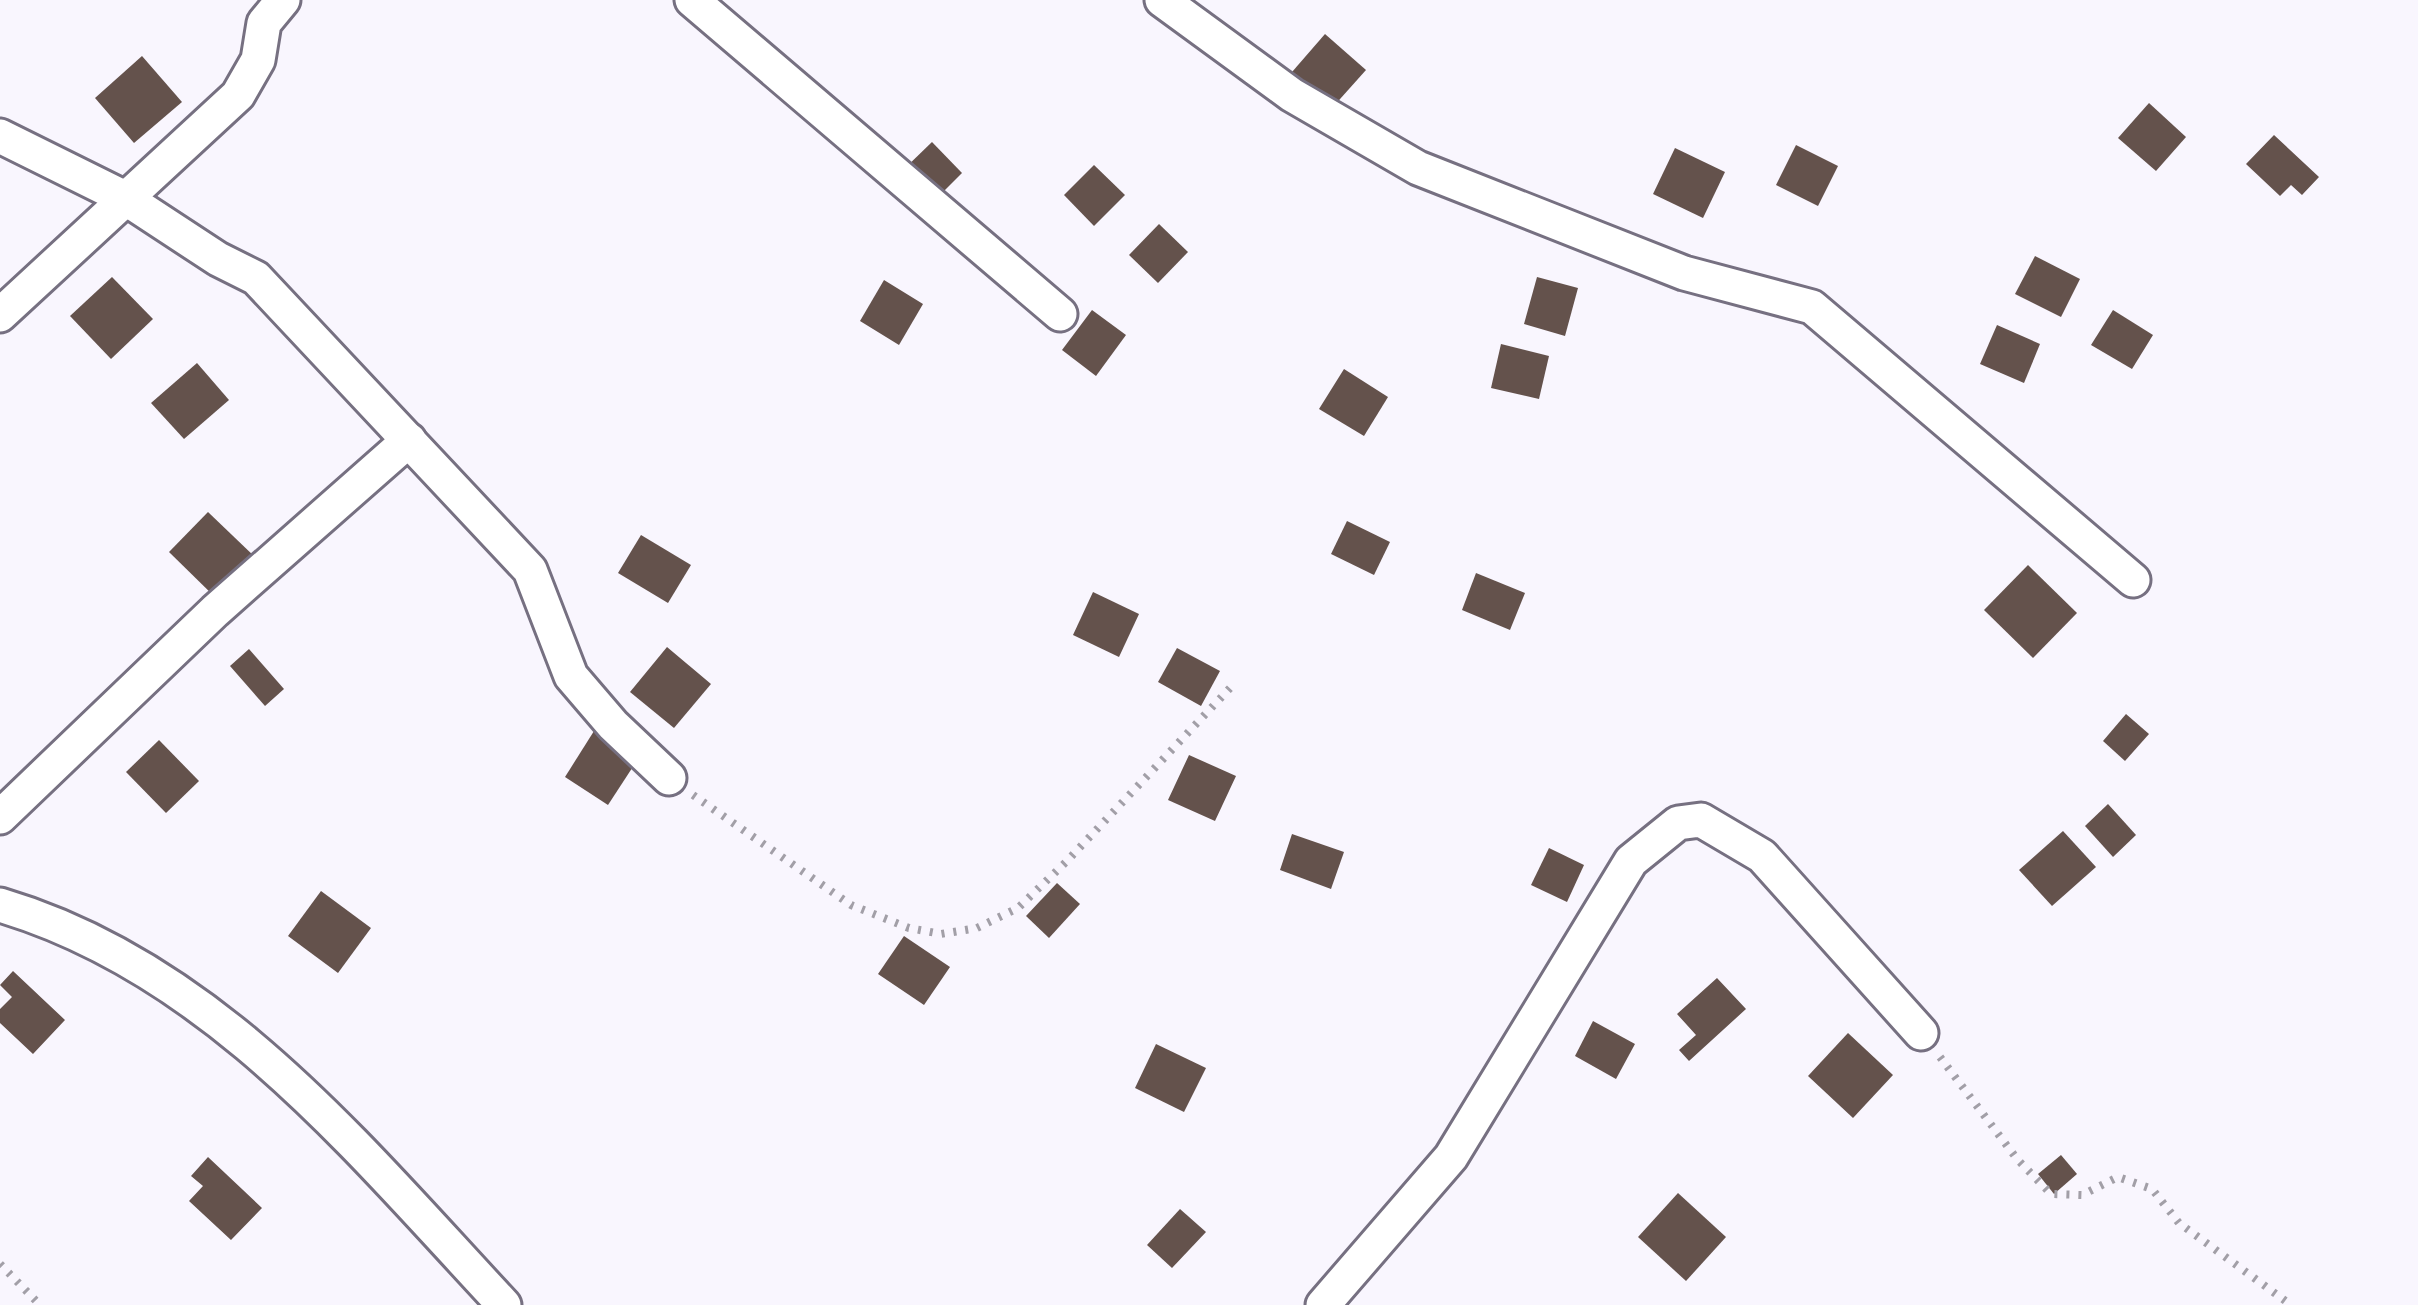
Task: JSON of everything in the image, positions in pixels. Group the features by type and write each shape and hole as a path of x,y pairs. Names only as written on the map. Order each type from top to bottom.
{"street":[{"path":"0,315 238,95 258,60 264,22 283,0"},
{"path":"692,0 1060,314"},
{"path":"1162,0 1292,95 1418,168 1684,273 1813,307 2133,580"},
{"path":"0,136 125,198 256,278 530,570 572,676 613,725 669,778"},
{"path":"0,817 214,611 409,440"},
{"path":"1323,1305 1451,1157 1631,861 1678,823 1701,820 1762,856 1921,1033"},
{"path":"0,905 118,951 187,996 310,1098 504,1305"}],"path":[{"path":"669,778 850,905 909,928 941,934 977,928 1018,908 1231,687"},
{"path":"1921,1033 2017,1159 2051,1194 2082,1195 2118,1177 2152,1189 2180,1223 2291,1305"},
{"path":"0,1264 40,1305"}],"building":[{"path":"1325,34 1366,70 1332,108 1292,72"},
{"path":"142,56 182,102 134,143 95,98"},
{"path":"2149,103 2186,137 2156,171 2118,138"},
{"path":"2274,135 2319,177 2302,195 2291,185 2280,196 2246,164"},
{"path":"932,142 962,173 932,203 901,172"},
{"path":"1796,145 1838,166 1818,206 1776,185"},
{"path":"1675,148 1725,172 1703,218 1653,194"},
{"path":"1094,165 1125,195 1094,226 1064,195"},
{"path":"1159,224 1188,252 1158,283 1129,255"},
{"path":"2035,256 2080,279 2061,317 2015,294"},
{"path":"112,277 153,319 111,359 70,316"},
{"path":"1537,277 1578,288 1565,336 1524,324"},
{"path":"884,280 923,304 899,345 860,321"},
{"path":"1092,310 1126,335 1096,376 1062,350"},
{"path":"2113,310 2153,335 2132,369 2091,345"},
{"path":"1997,325 2040,344 2024,383 1980,364"},
{"path":"1501,344 1549,356 1539,399 1491,388"},
{"path":"197,363 229,400 184,439 151,403"},
{"path":"1344,369 1388,397 1364,436 1319,409"},
{"path":"208,512 258,560 219,601 169,552"},
{"path":"1347,521 1390,542 1374,575 1331,554"},
{"path":"641,535 691,565 668,603 618,573"},
{"path":"2028,565 2077,613 2033,658 1984,610"},
{"path":"1476,573 1525,593 1510,630 1462,610"},
{"path":"1093,592 1139,614 1119,657 1073,635"},
{"path":"667,647 711,684 674,728 630,692"},
{"path":"1177,648 1220,671 1201,706 1158,682"},
{"path":"249,649 284,689 265,706 230,666"},
{"path":"2126,714 2149,734 2125,761 2103,741"},
{"path":"594,731 638,759 608,805 565,777"},
{"path":"159,740 199,781 166,813 126,772"},
{"path":"1189,755 1236,776 1215,821 1168,800"},
{"path":"2108,804 2136,835 2113,857 2085,826"},
{"path":"2063,831 2096,867 2052,906 2019,870"},
{"path":"1292,834 1344,852 1331,889 1280,870"},
{"path":"1549,848 1584,865 1567,902 1531,885"},
{"path":"1057,883 1080,904 1049,938 1026,916"},
{"path":"321,891 371,928 338,973 288,936"},
{"path":"904,936 950,967 924,1005 878,974"},
{"path":"13,971 65,1020 33,1054 0,1023 0,1009 12,997 0,985"},
{"path":"1717,978 1746,1009 1689,1061 1679,1050 1696,1035 1677,1014"},
{"path":"1593,1021 1635,1044 1616,1079 1575,1056"},
{"path":"1848,1033 1893,1075 1853,1118 1808,1076"},
{"path":"1156,1044 1206,1068 1184,1112 1135,1088"},
{"path":"2061,1155 2077,1174 2054,1194 2038,1174"},
{"path":"208,1157 262,1208 231,1240 189,1201 203,1186 191,1176"},
{"path":"1678,1193 1726,1237 1686,1281 1638,1237"},
{"path":"1180,1209 1206,1232 1172,1268 1147,1245"}]}
